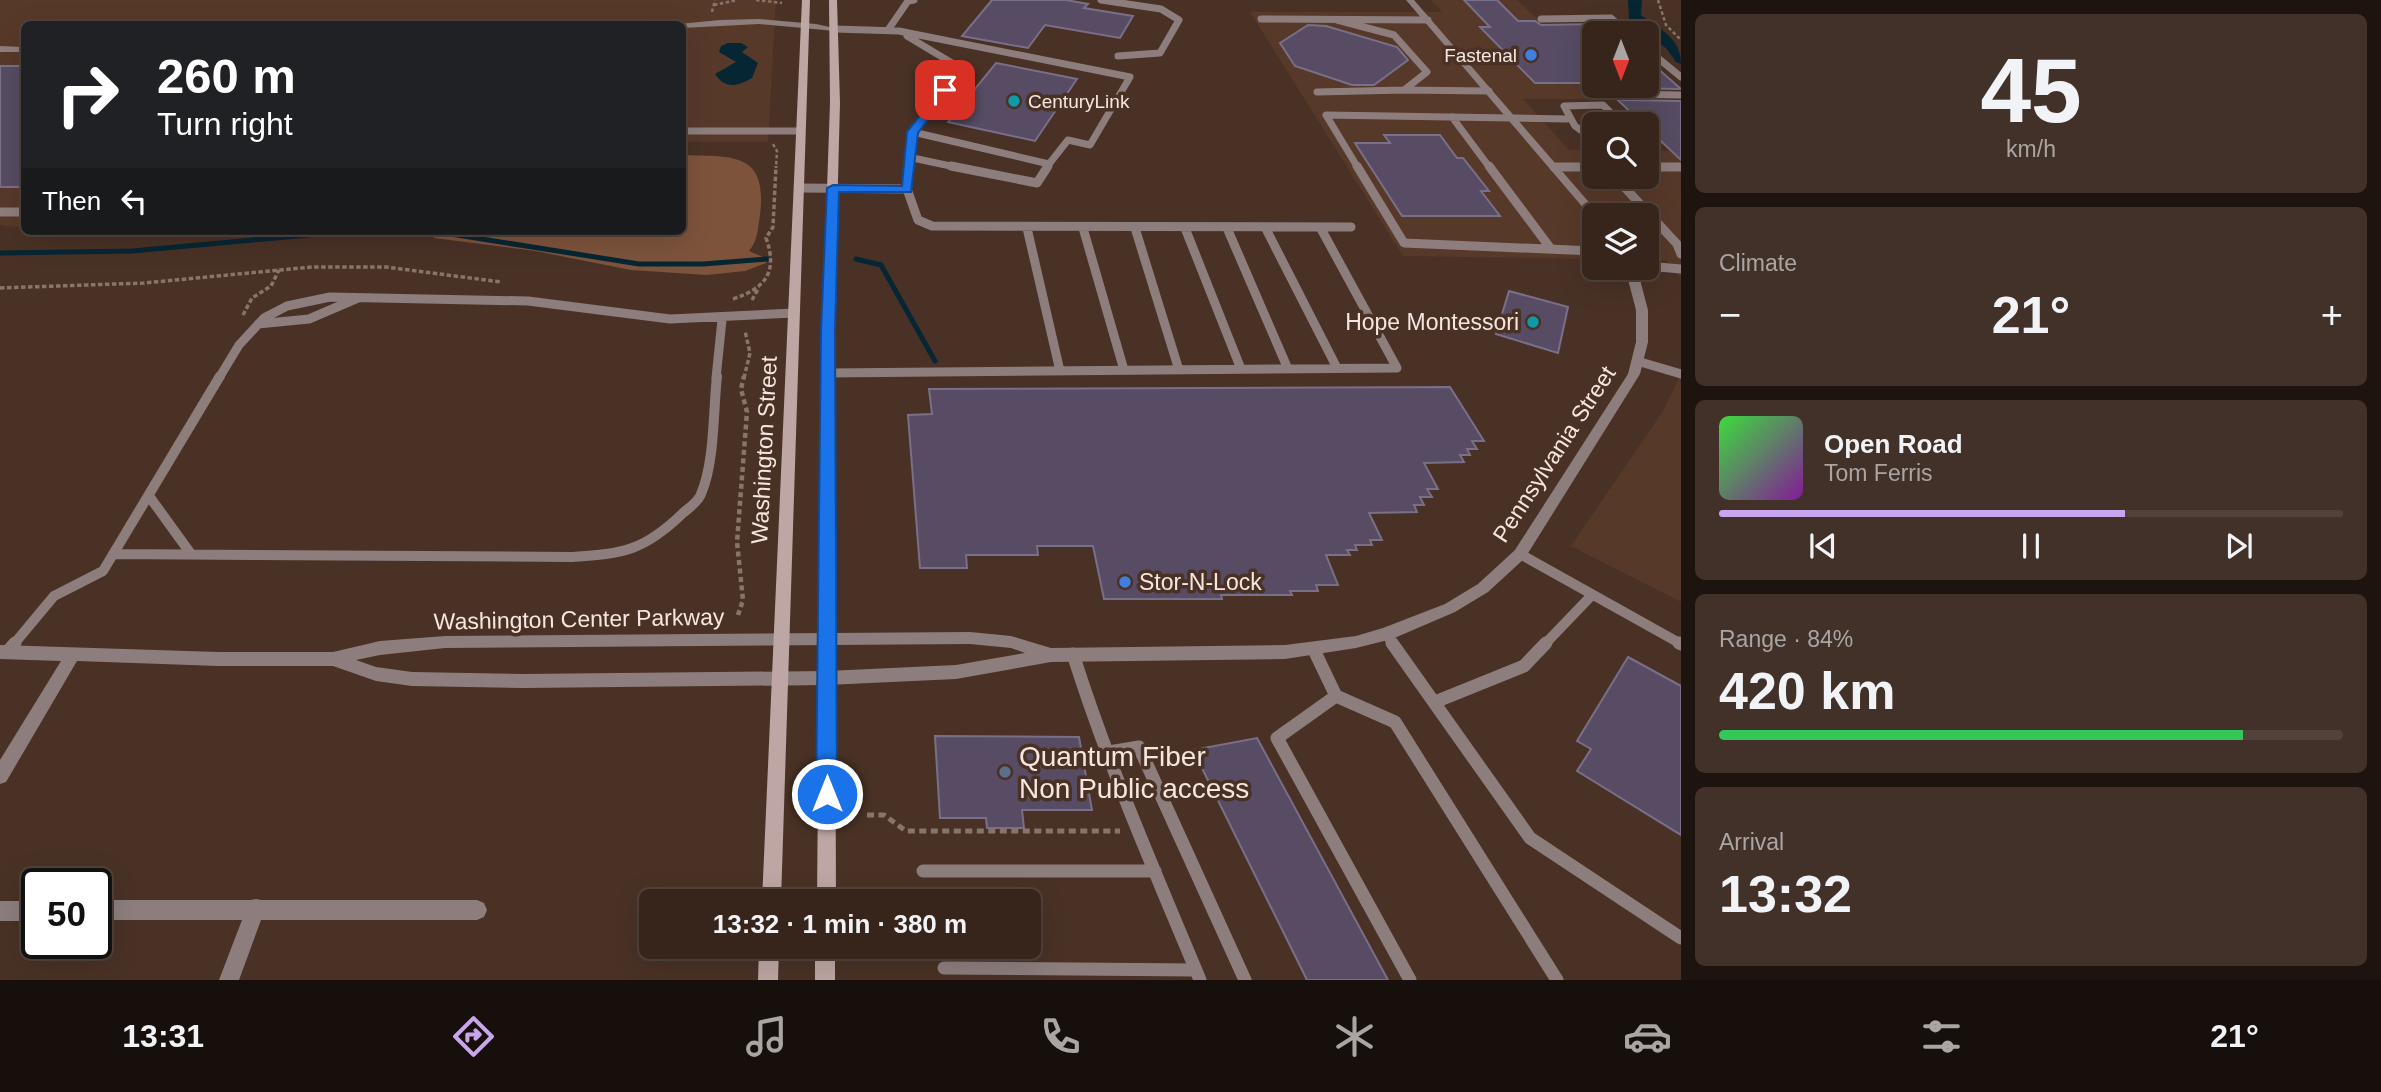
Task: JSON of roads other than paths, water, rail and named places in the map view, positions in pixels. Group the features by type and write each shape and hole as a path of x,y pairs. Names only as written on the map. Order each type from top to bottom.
{"main road":[{"name":"Washington Street","path":"771,889 806,0"},
{"path":"826,889 828,373 835,29 833,0"},
{"path":"768,980 769,959"},
{"path":"825,959 825,980"}],"street":[{"path":"1410,0 1585,203"},
{"path":"686,28 835,29"},
{"path":"0,49 21,50"},
{"name":"Pennsylvania Street","path":"778,680 956,672 1051,655 1245,654 1314,650 1386,634 1450,608 1482,589 1520,554 1585,449 1627,388 1642,342 1642,310 1634,280"},
{"name":"Pennsylvania Street","path":"828,639 992,638 1051,655"},
{"name":"Washington Center Parkway","path":"4,651 332,659 387,647 445,642 828,639"},
{"path":"0,776 74,654"},
{"name":"Washington Center Parkway","path":"332,659 376,674 434,680 778,680"},
{"path":"229,980 256,908"},
{"path":"112,910 477,910"},
{"path":"0,911 21,911"}],"lane":[{"path":"888,30 908,1 914,0"},
{"path":"1101,0 1161,9 1179,20 1160,52 1118,56"},
{"path":"1541,19 1611,18 1614,21"},
{"path":"1261,19 1428,20"},
{"path":"1337,20 1394,36 1427,72 1404,90"},
{"path":"835,29 899,31 1130,77 1090,145 1068,140 1037,183 908,157"},
{"path":"899,31 962,69 913,132 908,157 907,190 918,220 932,226 1027,228 1351,227"},
{"path":"1659,59 1681,77"},
{"path":"1317,92 1489,91"},
{"path":"1659,95 1681,95"},
{"path":"1582,133 1567,119 1564,106 1602,105 1609,112"},
{"path":"1567,119 1326,115 1404,243 1582,250"},
{"path":"1452,117 1551,249"},
{"path":"686,131 801,131"},
{"path":"913,132 1049,163"},
{"path":"1554,167 1582,167"},
{"path":"1659,167 1681,167"},
{"path":"800,188 907,190"},
{"path":"1626,189 1677,244 1681,254"},
{"path":"0,212 21,212"},
{"path":"1265,227 1337,368"},
{"path":"828,373 1397,368 1320,227"},
{"path":"1027,228 1060,371"},
{"path":"1083,228 1124,370"},
{"path":"1135,228 1179,370"},
{"path":"1185,228 1241,369"},
{"path":"1227,228 1288,369"},
{"path":"1659,267 1681,269"},
{"path":"4,651 54,596 103,572 239,345 269,315 298,304 338,297 510,301 557,304 619,316 722,320 794,313"},
{"path":"258,324 309,319 360,297"},
{"path":"113,554 572,556 608,555 640,546 662,533 701,496 708,465 722,320"},
{"path":"1637,361 1681,374"},
{"path":"149,496 191,554"},
{"path":"1520,554 1681,644"},
{"path":"1435,702 1524,666 1592,595"},
{"path":"1386,634 1530,838 1681,938"},
{"path":"1314,650 1335,696 1395,722 1557,980"},
{"path":"944,968 1198,975 1138,831 1073,654"},
{"path":"1335,696 1276,738 1410,980"},
{"path":"1109,752 1139,747 1245,980"},
{"path":"923,871 1155,871"}],"water":[{"path":"741,43 748,47 742,52 758,63 752,78 736,85 723,82 715,74 736,62 719,52 721,46"}],"waterway":[{"path":"1635,0 1634,16 1671,45 1681,59"},
{"path":"0,253 132,251 309,235"},
{"path":"457,235 639,264 703,264 767,259"},
{"path":"856,259 881,265 935,361"}],"place":[{"name":"Fastenal","path":"1531,55"},
{"name":"CenturyLink","path":"1014,101"},
{"name":"Hope Montessori","path":"1533,322"},
{"name":"Stor-N-Lock","path":"1125,582"},
{"name":"Quantum Fiber Non Public access","path":"1005,772"}]}
